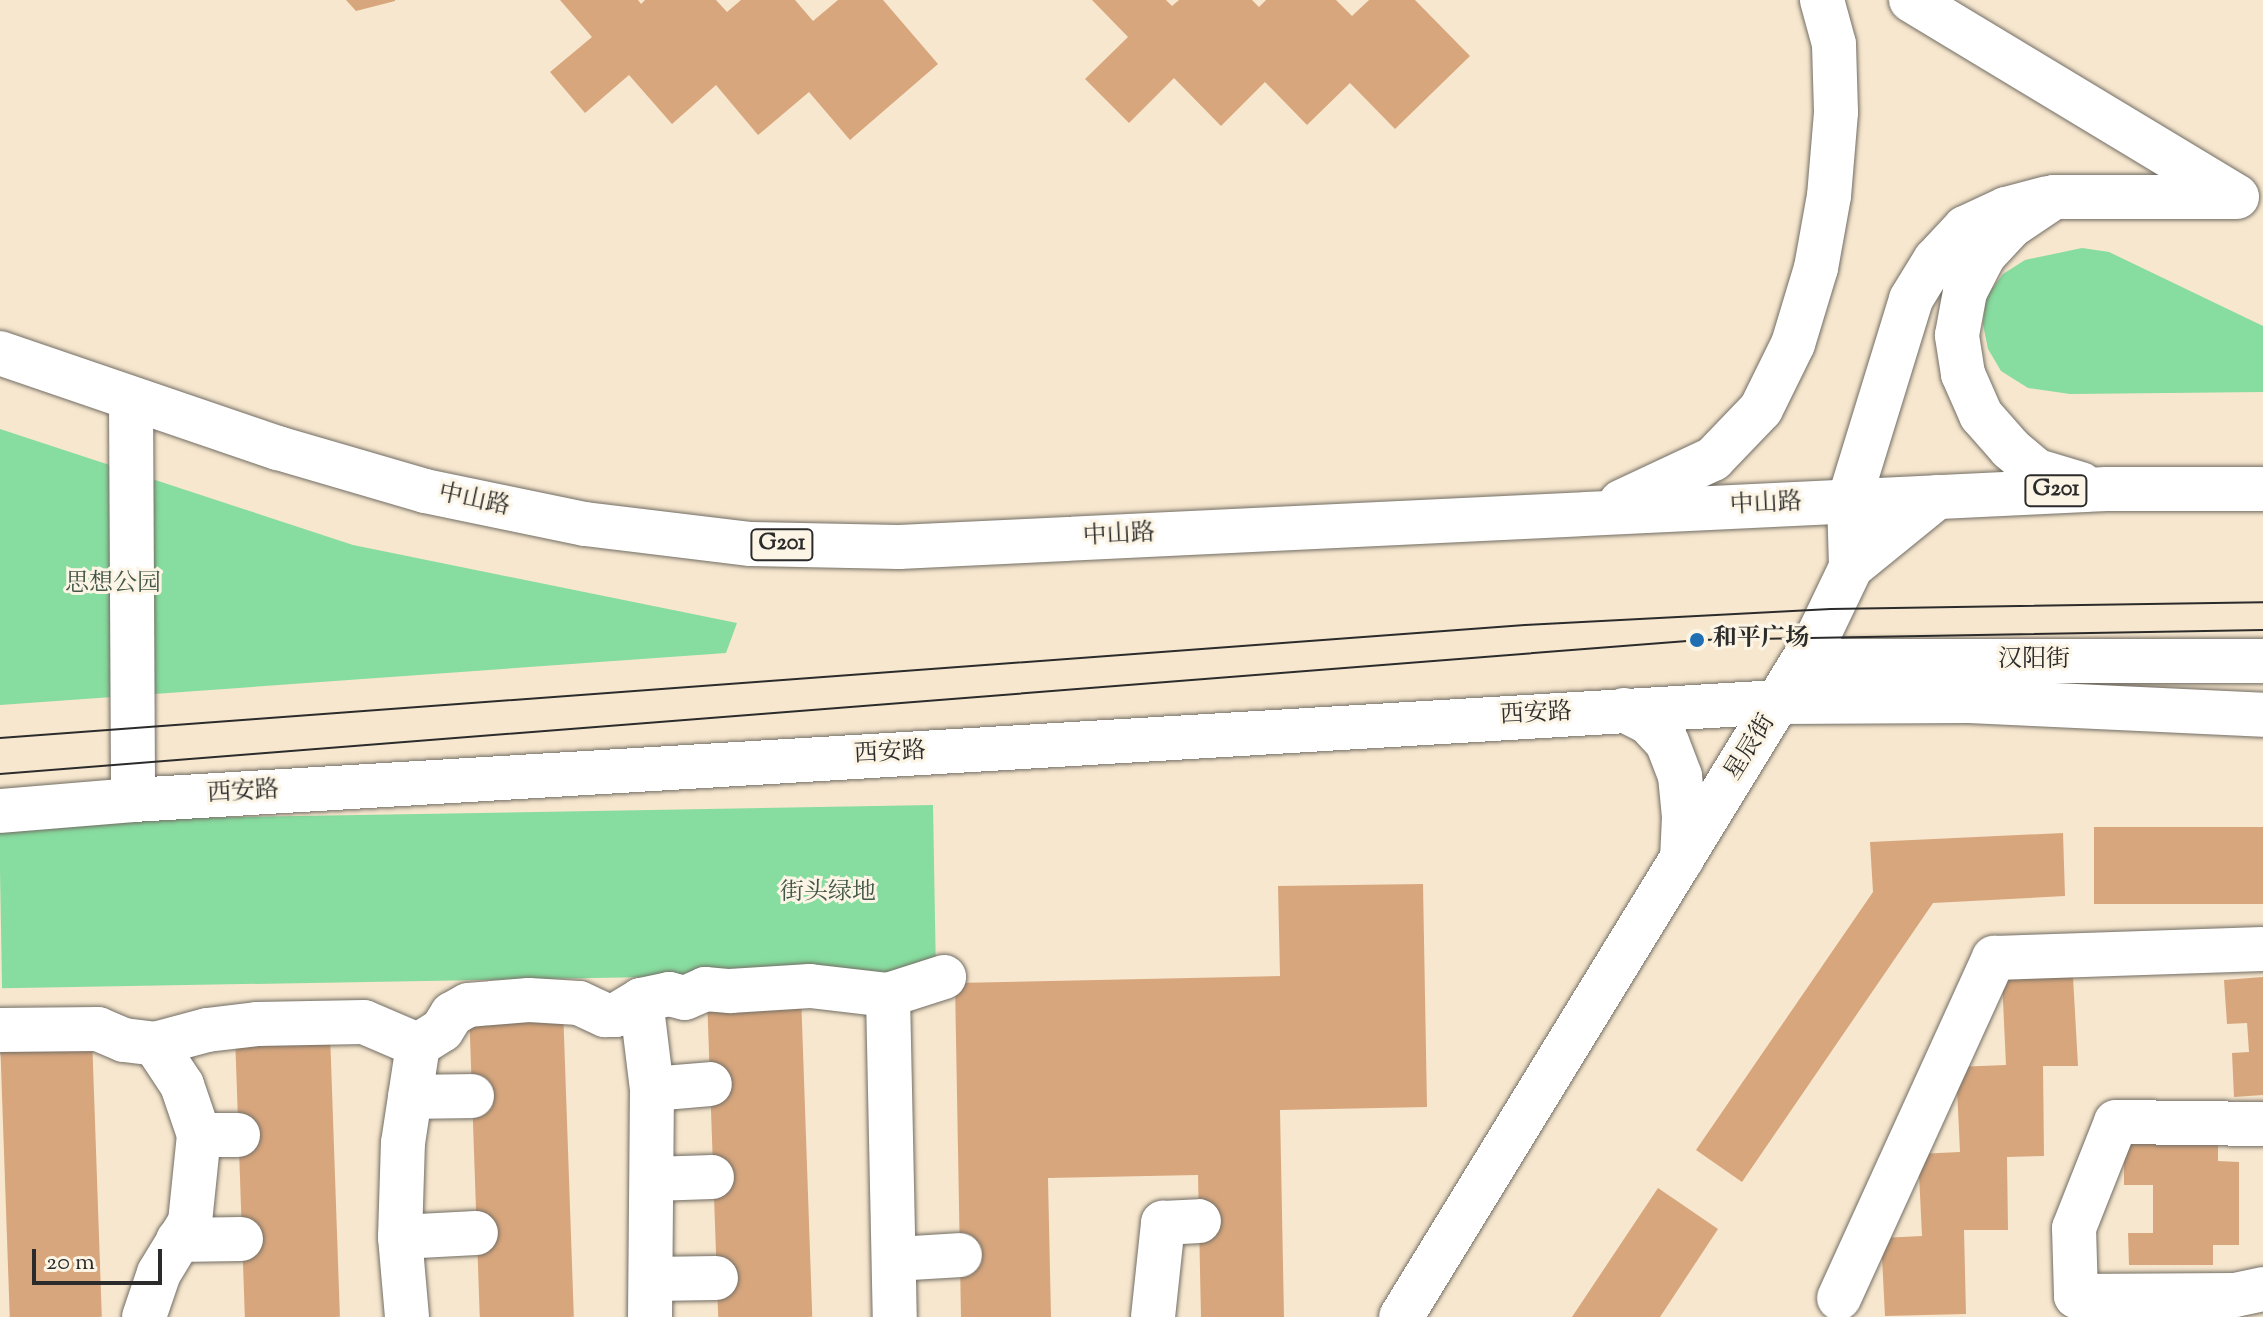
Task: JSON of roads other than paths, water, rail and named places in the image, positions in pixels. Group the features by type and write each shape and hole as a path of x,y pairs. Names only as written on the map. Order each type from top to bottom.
{"main road":[{"path":"1589,514 1656,488 1713,459 1761,409 1793,344 1816,268 1829,196 1836,112 1834,44 1822,0"},
{"path":"1911,0 2250,203"},
{"path":"2054,197 2011,226 1984,255 1977,268 1965,292 1957,335 1963,374 1981,415 2010,448 2037,471 2107,489"},
{"name":"星辰街","path":"1401,1317 1805,661 1851,567 1849,501 1911,299 1935,260 1965,228 2006,209 2054,197 2250,203"},
{"name":"中山路","path":"0,353 131,400 425,491 585,524 751,544 899,547 2107,489 2263,489"},
{"path":"131,400 133,800"},
{"path":"1851,567 1937,497"},
{"name":"汉阳街","path":"1805,661 2263,661"},
{"name":"西安路","path":"0,811 133,800 1779,702 1969,701 2263,715"},
{"path":"1624,710 1649,723 1667,742 1680,776 1684,817 1682,861"},
{"path":"1839,1298 1994,958 2263,949"},
{"path":"407,1317 400,1237 403,1143 418,1045 442,1030 452,1014 468,1005 529,1000 567,1002 616,1015 641,1000 669,994 685,998 705,989 730,991 810,986 888,995 944,977"},
{"path":"888,995 895,1317"},
{"path":"641,1000 652,1089 651,1298 716,1278"},
{"path":"0,1030 98,1029 124,1040 155,1044 207,1030 257,1024 364,1022 418,1045"},
{"path":"144,1317 159,1273 190,1222 219,1135 155,1044"},
{"path":"652,1089 710,1084"},
{"path":"410,1097 472,1096"},
{"path":"2263,1124 2116,1122 2074,1228 2076,1296 2235,1295 2263,1289"},
{"path":"653,1179 712,1177"},
{"path":"1153,1317 1163,1223 1199,1221"},
{"path":"400,1237 476,1233"},
{"path":"178,1240 241,1239"},
{"path":"895,1259 960,1255"}],"tram line":[{"path":"0,738 1525,625 1831,609 2263,602"},
{"path":"0,774 1697,640 2263,630"}],"place":[{"name":"和平广场","path":"1697,640"}],"park label":[{"name":"思想公园","path":"113,585"},
{"name":"街头绿地","path":"828,894"}]}
